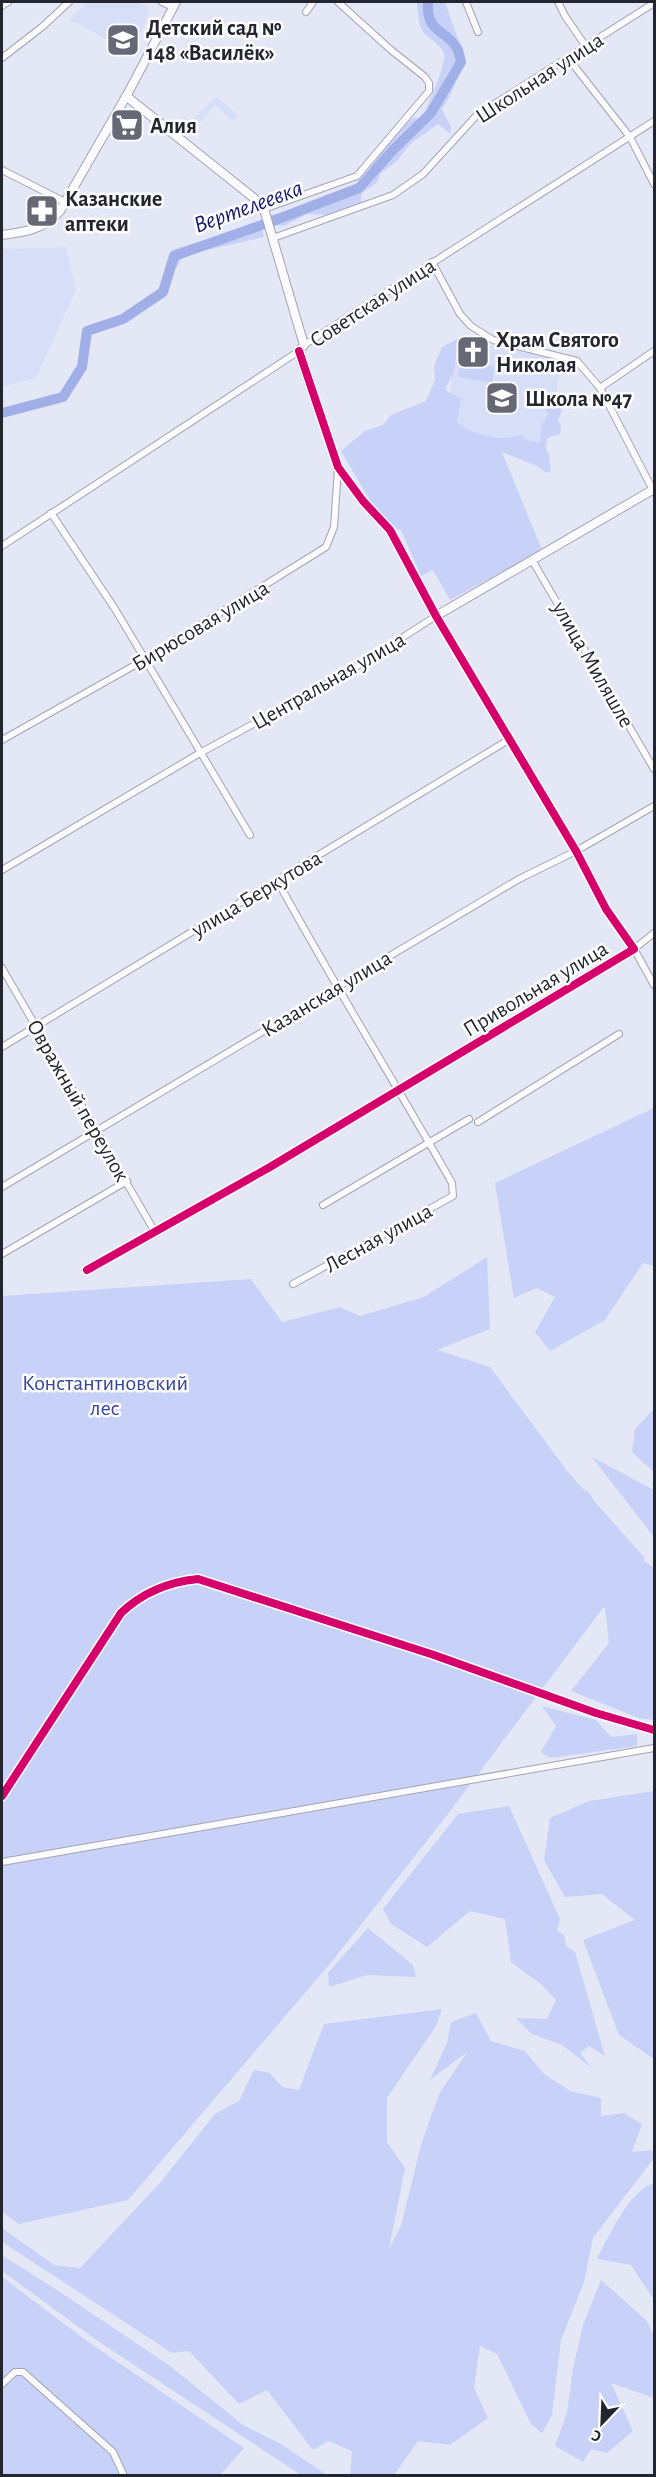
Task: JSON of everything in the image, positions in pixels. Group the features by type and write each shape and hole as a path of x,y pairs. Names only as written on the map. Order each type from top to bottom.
{"street":[{"path":"2,6 8,2"},
{"path":"2,58 42,27 69,2"},
{"path":"2,235 38,229 51,220 65,202 126,96 174,4 162,2"},
{"path":"306,12 313,2"},
{"path":"126,96 254,198 264,209 357,176 429,91 429,83 425,77 338,2"},
{"path":"466,2 478,32"},
{"path":"558,2 585,45"},
{"name":"Школьная улица","path":"273,238 393,195 423,174 477,115 654,3"},
{"path":"568,58 630,137 654,184"},
{"name":"Советская улица","path":"2,546 432,262 654,122"},
{"path":"2,170 65,202"},
{"name":"Привольная улица","path":"87,1270 634,949 606,909 576,851 436,616 390,530 363,501 338,467 264,209"},
{"path":"432,262 460,314 471,326 493,340 577,361 600,388 654,490"},
{"path":"600,388 654,351"},
{"name":"Бирюсовая улица","path":"2,740 144,660 326,547 334,527 338,467"},
{"name":"Центральная улица","path":"2,870 200,753 345,674 436,616 654,490"},
{"path":"51,513 115,609 250,835"},
{"name":"улица Миляшле","path":"532,560 654,769"},
{"name":"улица Беркутова","path":"2,1047 37,1028 510,739"},
{"name":"Казанская улица","path":"2,1187 519,879 576,851 654,806"},
{"path":"277,880 308,938 339,985 397,1090 429,1142"},
{"path":"654,933 634,949 654,985"},
{"name":"Овражный переулок","path":"2,968 155,1232"},
{"path":"478,1122 619,1034"},
{"path":"322,1205 469,1119"},
{"name":"Лесная улица","path":"293,1284 453,1196 452,1184 429,1142"},
{"path":"2,1254 127,1181"},
{"path":"2,1796 121,1613 134,1600 173,1582 198,1579 423,1652 596,1713 654,1730"},
{"path":"2,1862 654,1748"},
{"path":"2,2384 15,2372 23,2372 113,2452 124,2475"}],"shaded area":[{"name":"Детский сад № 148 «Василёк»","path":"86,2 138,2 150,8 133,55 82,25 69,21"},
{"path":"216,97 238,115 232,121 215,105 192,132 180,121 184,116 191,122"},
{"path":"66,247 76,290 36,378 2,387 2,249"},
{"name":"Школа №47","path":"490,345 562,359 546,451 445,434 454,357 486,363"}],"green space":[{"path":"417,2 445,2 466,62 442,109 451,127 450,134 438,124 410,144 397,161 380,174 377,183 362,193 361,202 325,215 307,214 284,226 276,225 271,215 334,195 362,182 371,166 397,134 414,117 421,119 439,76 444,54 422,30"},
{"path":"261,223 264,237 194,253 182,258 163,292 171,250"},
{"path":"459,338 454,371 445,390 461,399 457,422 464,427 497,438 522,435 526,440 540,443 541,427 548,415 545,407 551,399 560,401 563,406 558,421 561,424 560,434 547,438 545,447 549,455 551,471 546,473 537,466 502,452 542,550 450,600 433,570 421,576 401,530 395,529 371,502 341,451 365,431 383,425 391,415 426,401 435,380 434,366 442,347"},
{"path":"461,362 495,367 492,383 458,377"},
{"path":"654,1108 654,1266 643,1263 605,1320 550,1351 535,1332 555,1297 537,1288 514,1298 495,1183"},
{"name":"Константиновский лес","path":"487,1257 490,1329 437,1350 490,1367 568,1472 584,1490 589,1492 594,1501 645,1558 643,1560 654,1568 654,1720 639,1718 571,1691 609,1643 605,1608 603,1608 451,1810 334,1959 128,2200 19,2224 2,2212 2,1296 251,1279 282,1322 340,1307 360,1316 424,1297"},
{"path":"654,1409 654,1472 632,1452 635,1429"},
{"path":"592,1457 654,1490 654,1537"},
{"path":"542,1706 596,1720 611,1737 637,1734 637,1746 550,1758 541,1752 556,1726"},
{"path":"654,1791 654,2059 619,2035 583,1940 635,1920 602,1894 565,1897 544,1860 550,1818 589,1801"},
{"path":"509,1806 560,1919 557,1931 564,1935 566,1946 575,1952 605,2056 589,2046 580,2053 592,2068 562,2045 532,2034 516,2018 547,2019 556,2000 542,1985 511,1962 505,1919 470,1911 427,1947 391,1924 383,1909 458,1814"},
{"path":"368,1928 413,1965 416,1977 367,1975 329,1987 328,1973"},
{"path":"442,2009 436,2026 387,2098 387,2142 405,2168 389,2249 401,2226 421,2145 439,2094 467,2052 430,2080 447,2043 451,2022 476,2013 491,2041 525,2051 544,2074 570,2091 601,2098 601,2116 624,2113 642,2124 632,2152 652,2150 654,2158 593,2238 584,2282 561,2340 552,2415 542,2433 531,2424 497,2354 480,2346 474,2388 488,2418 450,2445 418,2441 394,2475 350,2475 352,2451 328,2441 313,2450 267,2390 239,2404 189,2351 172,2353 2,2242 2,2228 54,2265 80,2268 159,2184 215,2114 239,2101 254,2070 270,2073 282,2087 299,2090 324,2024"},
{"path":"654,2183 654,2300 631,2265 597,2259 628,2204 636,2195"},
{"path":"2,2255 170,2366 243,2425 281,2444 327,2475 301,2475 95,2339 2,2271"},
{"path":"2,2277 91,2344 244,2448 220,2475 2,2475"},
{"path":"601,2280 647,2321 654,2337 654,2398 611,2383 633,2431 607,2453 591,2449 583,2462 555,2446 567,2413 573,2368 583,2325"}],"waterway":[{"name":"Вертелеевка","path":"2,413 63,397 82,367 87,331 123,319 163,292 174,256 359,188 431,113 461,62 457,48 437,30 430,20 428,2"}],"cycle path":[{"path":"87,1270 270,1167 634,949 606,909 576,851 436,616 390,530 363,501 338,467 299,351"},
{"path":"2,1796 121,1613 138,1599 156,1589 198,1579 434,1655 596,1713 654,1730"}],"place":[{"name":"Детский сад № 148 «Василёк»","path":"123,40"},
{"name":"Алия","path":"127,125"},
{"name":"Казанские аптеки","path":"42,211"},
{"name":"Храм Святого Николая","path":"473,352"},
{"name":"Школа №47","path":"502,398"}]}
